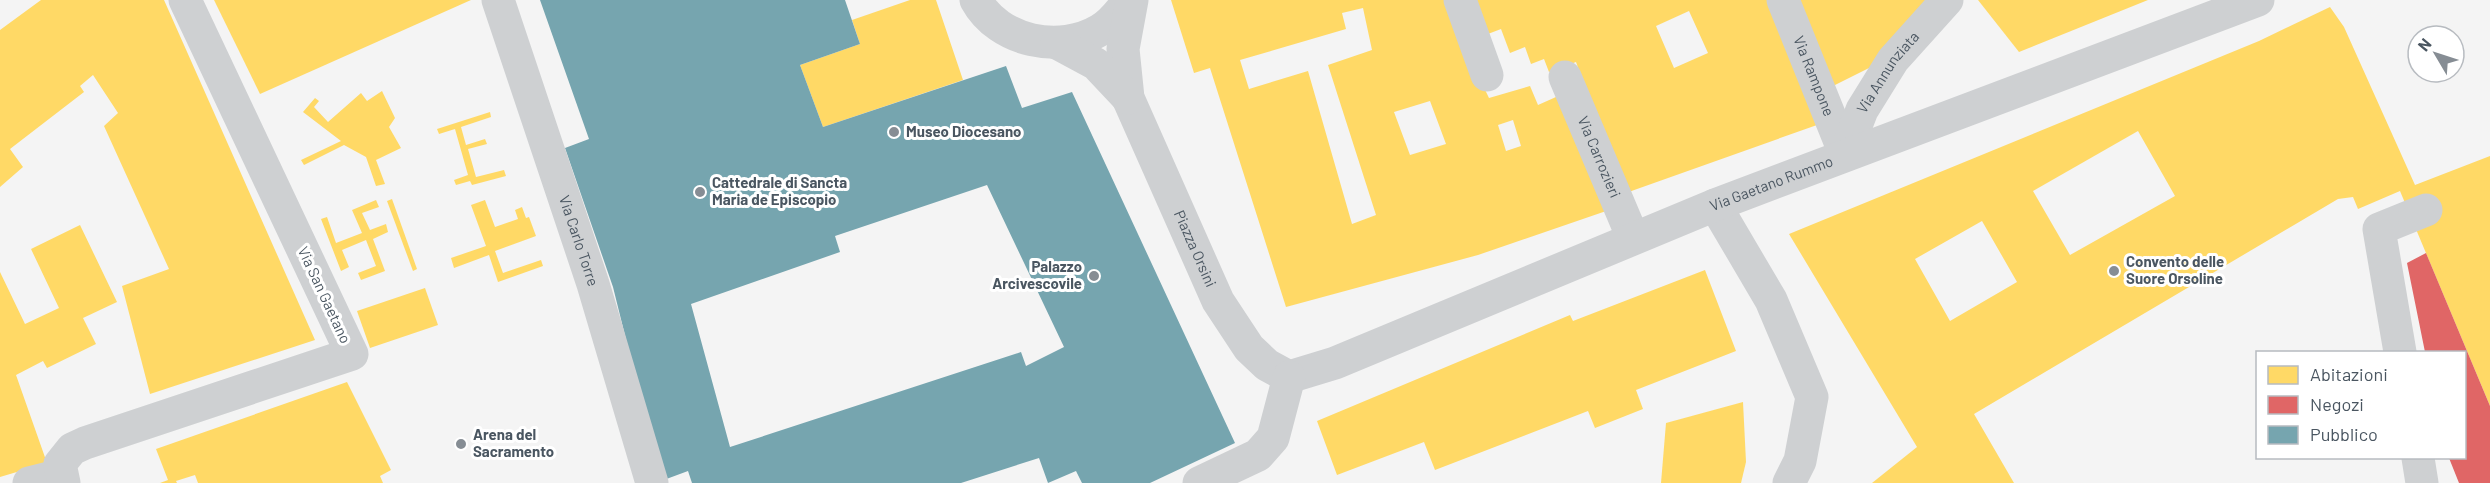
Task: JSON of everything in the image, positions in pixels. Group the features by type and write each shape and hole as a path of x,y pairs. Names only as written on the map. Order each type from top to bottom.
{"street":[{"name":"Via San Gaetano","path":"63,479 60,464 72,449 85,443 352,354 185,0"},
{"name":"Via Carlo Torre","path":"498,0 594,284 652,483"},
{"name":"Piazza Orsini","path":"975,1 994,21 1014,35 1038,42 1057,43 1081,38 1100,30 1131,0"},
{"name":"Piazza Orsini","path":"1131,0 1123,49 1128,98 1218,301 1248,348 1267,365 1289,377"},
{"path":"1460,0 1487,75"},
{"name":"Via Rampone","path":"1783,0 1845,154"},
{"name":"Via Annunziata","path":"1845,154 1862,110 1893,60 1947,0"},
{"name":"Via Gaetano Rummo","path":"1289,377 1319,369 1633,238 1845,154 2258,0"},
{"name":"Piazza Orsini","path":"1057,43 1096,64 1128,98"},
{"name":"Via Carrozieri","path":"1565,77 1633,238"},
{"path":"1715,205 1771,300 1812,397 1800,461 1789,483"},
{"path":"2400,351 2379,229 2426,210"},
{"path":"1199,483 1258,455 1273,438 1289,377"},
{"path":"2418,459 2422,483"},
{"path":"29,483 63,479"}],"building: Abitazioni":[{"path":"41,0 164,0 315,340 150,394 122,286 169,269 104,126 118,113 93,75 80,86 84,92 10,149 23,167 0,187 0,30"},
{"path":"214,0 471,0 260,94"},
{"path":"910,0 936,0 963,80 823,127 800,65 860,44 852,20"},
{"path":"1171,0 1448,0 1461,40 1489,98 1530,86 1538,105 1565,93 1612,209 1478,255 1286,307 1210,68 1194,73","holes":["1363,8 1372,50 1328,65 1376,215 1352,224 1308,71 1249,89 1240,60 1346,29 1342,13","1430,101 1446,144 1410,155 1394,112","1513,120 1521,146 1506,151 1498,125"]},
{"path":"1467,0 1773,0 1817,125 1623,194 1576,62 1549,72 1544,59 1531,64 1525,47 1510,53 1501,29 1480,37","holes":["1689,11 1708,53 1674,68 1656,26"]},
{"path":"1796,0 1936,0 1881,62 1831,87"},
{"path":"1978,0 2148,0 2019,52"},
{"name":"Convento delle Suore Orsoline","path":"2330,7 2344,27 2415,185 2490,156 2490,406 2400,191 2358,209 2353,197 2338,199 1974,414 2014,483 1872,483 1917,447 1789,234 2259,41","holes":["2138,131 2175,196 2070,255 2033,191","1982,221 2017,282 1950,321 1915,259"]},
{"path":"382,91 395,118 389,127 401,148 376,160 385,184 376,186 366,157 344,145 304,165 301,160 341,141 303,112 315,98 319,101 314,107 328,122 361,93 367,101"},
{"path":"490,112 491,117 461,127 466,145 485,139 487,144 468,149 476,177 504,170 506,176 472,185 470,181 456,185 454,180 468,175 455,129 439,134 437,129"},
{"path":"392,199 417,269 413,271 387,201"},
{"path":"376,200 379,207 362,213 370,230 386,224 388,232 373,239 385,271 361,280 358,273 376,266 366,240 342,250 349,267 341,271 321,219 327,217 336,243 362,233 352,210"},
{"path":"485,200 495,227 518,219 515,210 522,207 526,218 529,217 536,236 495,251 503,273 541,260 543,266 498,282 489,255 454,268 451,258 486,246 471,205"},
{"path":"80,225 117,302 83,318 96,344 47,368 43,361 16,375 47,463 0,477 0,272 25,324 59,308 31,249"},
{"path":"1705,270 1736,351 1636,390 1643,409 1595,428 1588,411 1435,470 1424,442 1337,475 1317,421 1570,315 1573,321"},
{"path":"425,288 438,325 370,348 357,311"},
{"path":"347,382 391,470 380,476 383,483 198,483 195,475 176,481 177,483 160,483 168,480 156,449"},
{"path":"1743,402 1746,462 1741,483 1661,483 1666,423"}],"building: Negozi":[{"path":"2426,253 2490,406 2490,483 2459,483 2449,459 2466,459 2466,351 2425,351 2407,263"}],"building: Pubblico":[{"name":"Palazzo Arcivescovile","path":"540,0 845,0 860,44 800,65 823,127 1006,66 1022,108 1072,92 1235,443 1150,483 1082,483 1076,471 1048,483 1039,458 961,483 692,483 688,471 661,481 613,287 565,148 589,139","holes":["987,185 1064,347 1026,366 1021,352 730,447 691,304 840,252 835,236"]}],"place":[{"name":"Museo Diocesano","path":"894,132"},
{"name":"Cattedrale di Sancta Maria de Episcopio","path":"700,192"},
{"name":"Convento delle Suore Orsoline","path":"2114,271"},
{"name":"Palazzo Arcivescovile","path":"1094,276"},
{"name":"Arena del Sacramento","path":"461,444"}]}
